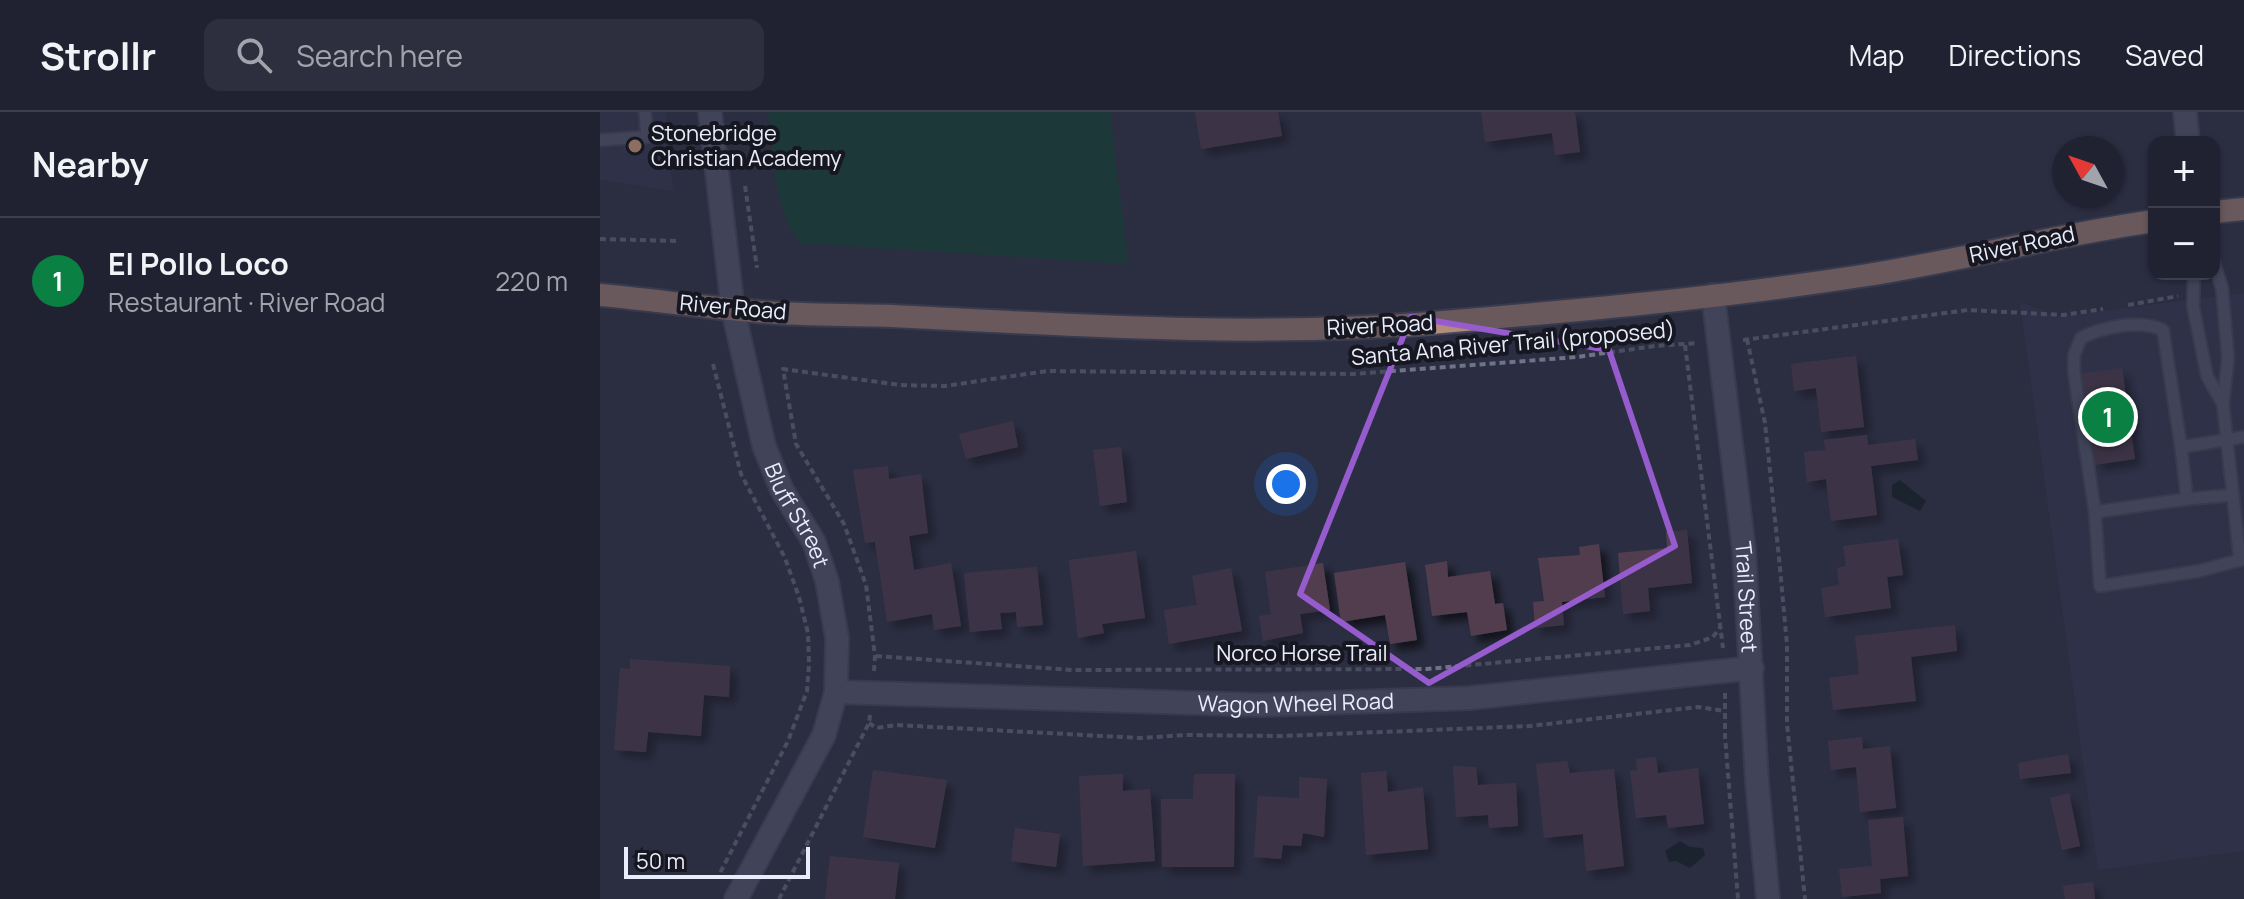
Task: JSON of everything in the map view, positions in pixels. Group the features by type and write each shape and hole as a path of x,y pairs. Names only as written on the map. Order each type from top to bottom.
{"main road":[{"path":"2220,211 2244,209"},
{"name":"River Road","path":"600,295 733,310 911,316 1095,328 1246,331 1428,323 1713,295 1865,275 2076,232 2148,222"}],"street":[{"name":"Bluff Street","path":"710,112 733,310 764,446 782,490 814,542 827,581 837,638 836,692 824,735 736,899"},
{"path":"2185,112 2187,136"},
{"name":"Trail Street","path":"1713,295 1744,550 1757,782 1768,899"},
{"name":"Wagon Wheel Road","path":"836,692 1260,705 1470,698 1752,668"}],"lane":[{"path":"600,140 647,137 645,112"},
{"path":"2194,280 2193,293 2207,376 2223,404"},
{"path":"2187,499 2163,330 2153,325 2104,330 2081,338 2074,355 2095,512 2100,586 2199,571 2242,559 2223,404 2228,358 2219,280"},
{"path":"2181,447 2244,437"},
{"path":"2095,512 2233,495"}],"path":[{"path":"744,184 757,268"},
{"path":"600,239 680,241"},
{"path":"2123,306 2193,293"},
{"name":"Santa Ana River Trail (proposed)","path":"783,369 900,385 945,386 1047,371 1354,374 1577,357 1655,346 1747,339 1968,310 2063,315 2108,308"},
{"path":"1747,339 1765,423 1787,645 1787,724 1805,899"},
{"path":"1685,345 1721,626 1725,736 1738,899"},
{"path":"713,364 741,474 785,558 799,597 808,633 809,665 807,691 788,741 714,887"},
{"name":"Norco Horse Trail","path":"875,656 1072,670 1427,669 1690,645 1713,637 1721,626"}],"highlighted area":[{"path":"1411,317 1609,350 1675,546 1429,683 1300,594"}],"shaded area":[{"name":"Stonebridge Christian Academy","path":"600,112 666,112 673,191 600,180"},
{"path":"2244,293 2244,851 2098,870 2020,302 2056,317"},
{"path":"1900,480 1926,501 1920,511 1892,497 1892,485"},
{"path":"1680,841 1690,847 1703,848 1705,855 1690,868 1676,861 1669,862 1665,851"}],"green space":[{"path":"768,112 1110,112 1128,264 800,243 784,214"}],"building":[{"path":"1195,112 1278,112 1282,136 1201,149"},
{"path":"1481,112 1575,112 1580,152 1555,155 1552,133 1485,142"},
{"path":"1856,356 1864,427 1821,432 1816,388 1794,391 1791,364"},
{"path":"2122,368 2135,459 2094,465 2081,374"},
{"path":"1013,421 1018,447 966,459 959,434"},
{"path":"1867,435 1868,445 1915,439 1918,460 1871,466 1877,515 1831,521 1826,479 1807,482 1804,452 1825,450 1824,440"},
{"path":"1121,447 1127,502 1100,506 1093,450"},
{"path":"888,466 889,479 921,474 928,533 909,536 914,570 951,563 961,626 934,630 932,614 887,622 875,542 865,543 853,470"},
{"path":"1687,530 1692,583 1648,588 1650,611 1623,614 1618,553 1667,548 1666,532"},
{"path":"1898,539 1903,575 1887,577 1891,608 1825,617 1821,588 1839,585 1837,568 1846,566 1843,546"},
{"path":"1599,544 1605,597 1562,602 1564,625 1535,628 1533,602 1544,601 1538,558 1580,555 1579,547"},
{"path":"1136,551 1145,618 1102,624 1104,633 1078,638 1069,560"},
{"path":"1447,561 1448,577 1490,571 1495,604 1503,603 1507,630 1471,636 1467,612 1432,616 1425,565"},
{"path":"1405,562 1417,640 1390,644 1385,615 1341,622 1334,573"},
{"path":"1323,563 1330,610 1300,614 1303,633 1263,641 1259,616 1271,614 1265,572"},
{"path":"1037,567 1043,625 1017,627 1016,612 1000,613 1002,629 970,632 964,573"},
{"path":"1231,568 1242,631 1169,644 1164,610 1197,605 1192,576"},
{"path":"1955,625 1957,651 1911,657 1916,701 1833,710 1829,678 1859,674 1855,636"},
{"path":"630,659 730,666 729,697 704,695 701,736 648,732 646,752 614,750 620,668 630,669"},
{"path":"1862,737 1863,749 1890,746 1896,808 1860,812 1856,767 1831,770 1828,741"},
{"path":"2068,754 2071,773 2020,779 2018,763"},
{"path":"1656,757 1658,773 1698,768 1704,824 1668,828 1666,815 1636,818 1630,771 1637,770 1636,759"},
{"path":"1567,761 1570,773 1614,769 1624,866 1586,871 1583,834 1544,838 1536,764"},
{"path":"1453,766 1476,767 1478,785 1516,783 1518,826 1489,828 1488,815 1456,817"},
{"path":"873,770 947,780 935,848 863,837"},
{"path":"1386,771 1388,792 1423,787 1428,849 1366,855 1361,773"},
{"path":"1123,774 1123,791 1150,789 1155,861 1083,866 1079,776"},
{"path":"1194,774 1235,774 1234,867 1162,867 1161,799 1193,799"},
{"path":"1299,777 1327,779 1324,837 1303,833 1301,846 1283,845 1281,859 1254,857 1258,796 1299,798"},
{"path":"2069,793 2080,846 2062,850 2050,798"},
{"path":"1903,817 1908,876 1880,879 1881,893 1842,897 1839,869 1872,866 1868,820"},
{"path":"1015,828 1060,834 1056,867 1011,861"},
{"path":"830,856 899,863 895,899 825,899"},
{"path":"2093,882 2095,899 2065,899 2063,886"}],"place":[{"name":"Stonebridge Christian Academy","path":"635,146"},
{"name":"El Pollo Loco","path":"2108,417"}]}
